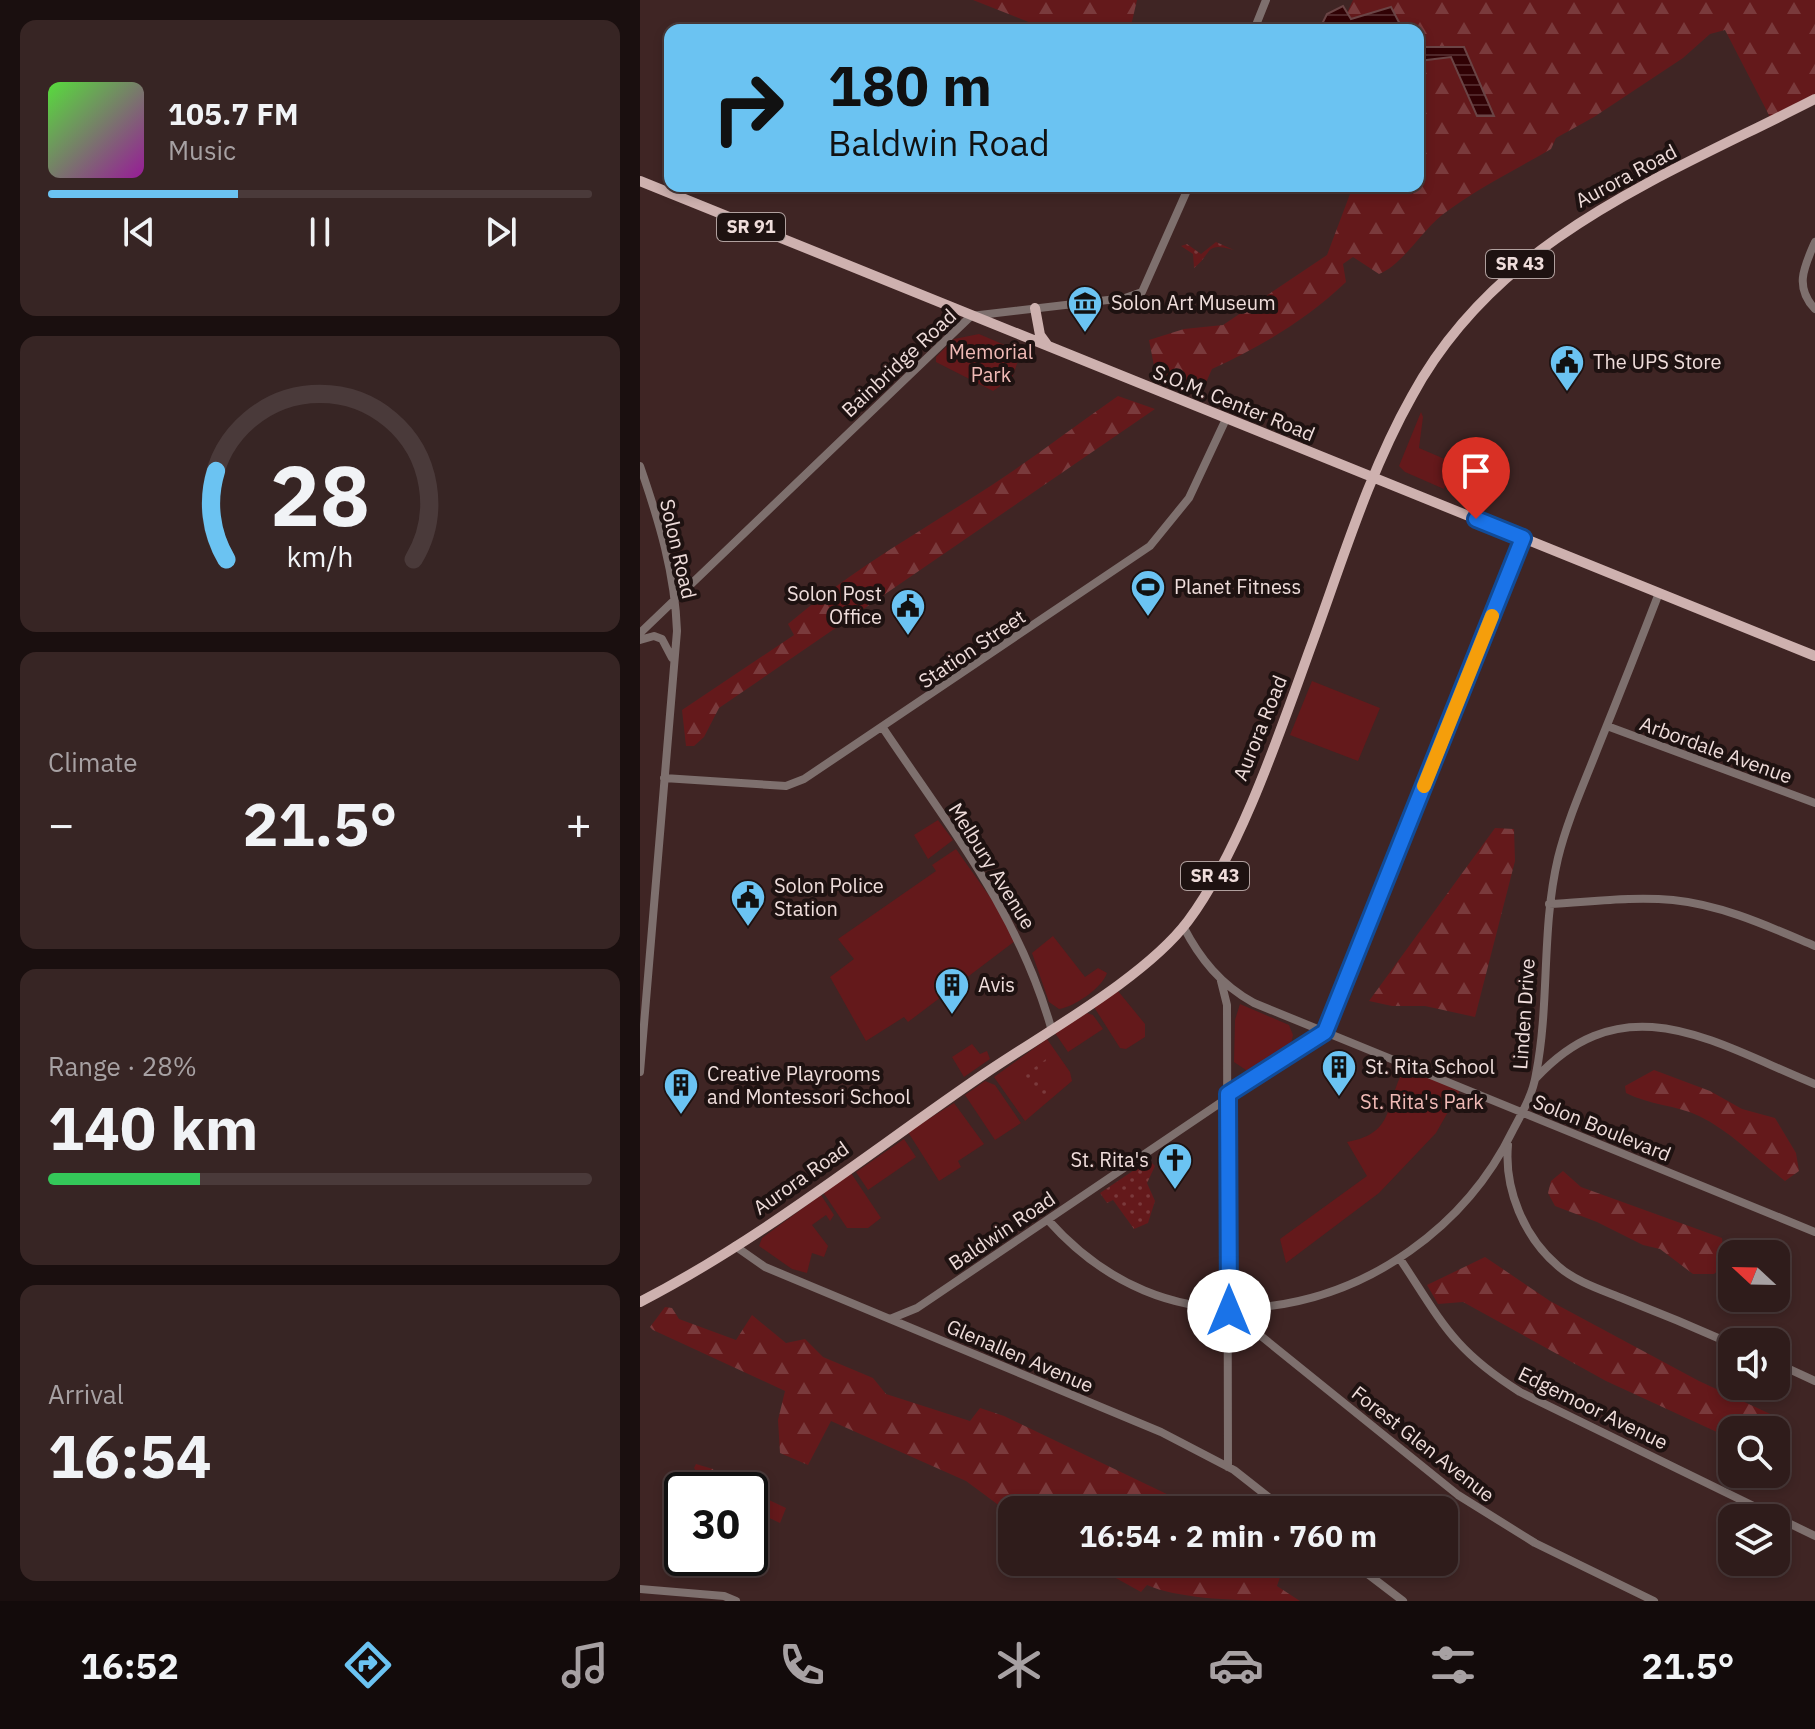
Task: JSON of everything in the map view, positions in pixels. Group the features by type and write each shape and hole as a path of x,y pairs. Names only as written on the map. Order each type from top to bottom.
{"main road":[{"name":"Aurora Road","path":"640,1302 735,1246 1052,1031 1131,973 1183,926 1210,886 1236,836 1375,478 1410,398 1478,304 1511,271 1572,225 1815,99"},
{"name":"S.O.M. Center Road","path":"640,181 664,191"},
{"name":"S.O.M. Center Road","path":"667,192 1815,656"},
{"path":"1035,308 1040,335 1049,348"}],"street":[{"path":"1256,24 1266,0"},
{"name":"Bainbridge Road","path":"640,633 971,316 1125,298 1142,292 1186,192"},
{"path":"1815,242 1803,267 1802,281 1807,299 1815,309"},
{"name":"Station Street","path":"664,778 755,785 795,784 883,728 1150,546 1189,498 1226,419"},
{"name":"Solon Road","path":"640,466 660,523 675,597 673,662 640,1072"},
{"path":"1325,1032 1523,538"},
{"name":"Linden Drive","path":"1048,1220 1087,1259 1119,1281 1156,1297 1229,1311 1277,1306 1335,1290 1400,1259 1464,1204 1508,1141 1536,1078 1549,904 1568,822 1659,593"},
{"path":"640,640 654,636 662,639 673,662"},
{"name":"Arbordale Avenue","path":"1607,726 1815,803"},
{"name":"Melbury Avenue","path":"883,728 1014,927 1041,991 1052,1031"},
{"path":"1549,904 1642,899 1698,904 1731,912 1815,946"},
{"name":"Solon Boulevard","path":"1183,926 1221,981 1254,1003 1815,1232"},
{"path":"1221,981 1227,1005 1228,1467"},
{"path":"1536,1078 1575,1045 1602,1032 1633,1025 1662,1025 1815,1084"},
{"name":"Baldwin Road","path":"890,1319 917,1308 1228,1094 1325,1032"},
{"path":"1508,1141 1506,1162 1521,1218 1539,1247 1559,1268 1588,1284 1718,1338"},
{"name":"Glenallen Avenue","path":"735,1246 765,1267 1161,1432 1228,1467 1266,1496"},
{"name":"Edgemoor Avenue","path":"1400,1259 1449,1334 1496,1377 1520,1392 1815,1536"},
{"name":"Forest Glen Avenue","path":"1229,1311 1458,1495 1535,1543 1654,1601"},
{"path":"1790,1369 1815,1381"},
{"path":"1370,1576 1403,1601"},
{"path":"640,1589 724,1596 736,1601"}],"green space":[{"path":"973,0 1137,0 1131,24 1034,24"},
{"path":"1353,0 1815,0 1815,99 1772,121 1725,30 1710,34 1683,58 1594,117 1556,138 1551,149 1442,215 1387,270 1379,274 1353,257 1343,264 1346,282 1299,320 1212,369 1204,387 1179,383 1155,371 1149,340 1184,329 1223,325 1327,255 1351,192 1424,192 1424,60 1451,57 1477,116 1464,47 1424,47 1424,24 1400,24 1391,7 1350,19 1347,13"},
{"path":"1216,242 1234,250 1213,248 1194,268 1193,254 1181,246 1187,244 1201,254"},
{"name":"Memorial Park","path":"979,334 1021,352 1012,378 993,391 936,362 936,357 954,339"},
{"path":"1118,396 1155,409 719,708 704,737 694,746 686,746 682,710 794,635 788,624 812,604 1008,474"},
{"path":"1421,412 1419,448 1454,463 1444,489 1405,472 1399,466"},
{"path":"1312,681 1380,708 1358,761 1290,735"},
{"path":"938,820 953,840 928,859 914,835"},
{"path":"1495,828 1514,829 1515,861 1475,1017 1425,1006 1392,1006 1369,1001"},
{"path":"956,849 1019,938 908,1022 904,1017 866,1041 830,977 854,959 838,939 936,871 932,865"},
{"path":"1053,936 1085,977 1098,968 1107,973 1100,985 1087,996 1059,1009 1049,1002 1032,953"},
{"path":"1118,991 1145,1024 1145,1037 1126,1049 1120,1048 1094,1007"},
{"path":"1240,1004 1289,1025 1293,1035 1291,1044 1249,1072 1234,1062 1235,1020"},
{"path":"1087,1013 1093,1015 1103,1029 1068,1052 1055,1033"},
{"path":"1047,1039 1070,1072 1072,1081 1025,1121 994,1077"},
{"path":"972,1044 980,1054 987,1051 990,1059 964,1077 952,1057"},
{"path":"1053,1054 1057,1060 1038,1074 1050,1091 1040,1098 1024,1075"},
{"name":"St. Rita's Park","path":"1406,1066 1461,1089 1436,1133 1379,1193 1286,1263 1280,1239 1367,1176 1347,1142 1363,1138 1382,1123"},
{"path":"1654,1070 1710,1091 1742,1109 1775,1118 1796,1153 1799,1171 1785,1181 1711,1122 1690,1112 1626,1093 1625,1086"},
{"path":"985,1081 995,1085 1021,1123 995,1140 965,1095"},
{"path":"954,1103 984,1144 958,1161 961,1167 939,1181 908,1132"},
{"path":"904,1139 916,1157 868,1190 856,1172"},
{"path":"1149,1160 1155,1166 1147,1183 1155,1201 1148,1223 1134,1229 1113,1200 1107,1203 1100,1193"},
{"path":"1563,1171 1581,1187 1722,1238 1718,1240 1718,1270 1714,1274 1693,1274 1660,1249 1643,1245 1555,1206 1548,1193 1551,1181"},
{"path":"851,1173 881,1218 868,1228 847,1228 823,1192"},
{"path":"821,1195 834,1215 830,1221 826,1215 812,1225 828,1246 824,1257 812,1253 807,1273 792,1269 759,1246 762,1238"},
{"path":"1485,1257 1550,1301 1718,1390 1718,1400 1740,1400 1775,1416 1718,1416 1718,1433 1606,1381 1463,1302 1438,1304 1427,1285"},
{"path":"665,1307 672,1308 679,1319 736,1340 752,1315 786,1343 805,1339 823,1357 873,1378 886,1394 970,1421 980,1408 1004,1416 1171,1496 998,1496 998,1505 966,1481 831,1421 808,1465 780,1453 778,1420 785,1391 650,1327"},
{"path":"696,1464 714,1472 697,1472 694,1468"},
{"path":"768,1500 786,1508 780,1523 768,1517"},
{"path":"1112,1576 1280,1576 1277,1586 1300,1601 1199,1597 1147,1585 1141,1592"}],"shaded area":[{"path":"1343,6 1351,19 1391,7 1400,24 1322,24 1327,14"},
{"path":"1424,47 1464,47 1494,116 1477,116 1451,57 1424,60"}],"slow traffic":[{"path":"1424,786 1492,616"}],"place":[{"name":"Solon Art Museum","path":"1085,334"},
{"name":"The UPS Store","path":"1567,393"},
{"name":"Planet Fitness","path":"1148,618"},
{"name":"Solon Post Office","path":"908,637"},
{"name":"Solon Police Station","path":"748,928"},
{"name":"Avis","path":"952,1016"},
{"name":"St. Rita School","path":"1339,1098"},
{"name":"Creative Playrooms and Montessori School","path":"681,1116"},
{"name":"St. Rita's","path":"1175,1191"}],"route":[{"path":"1229,1311 1228,1094 1325,1032 1523,538 1476,519"}]}
